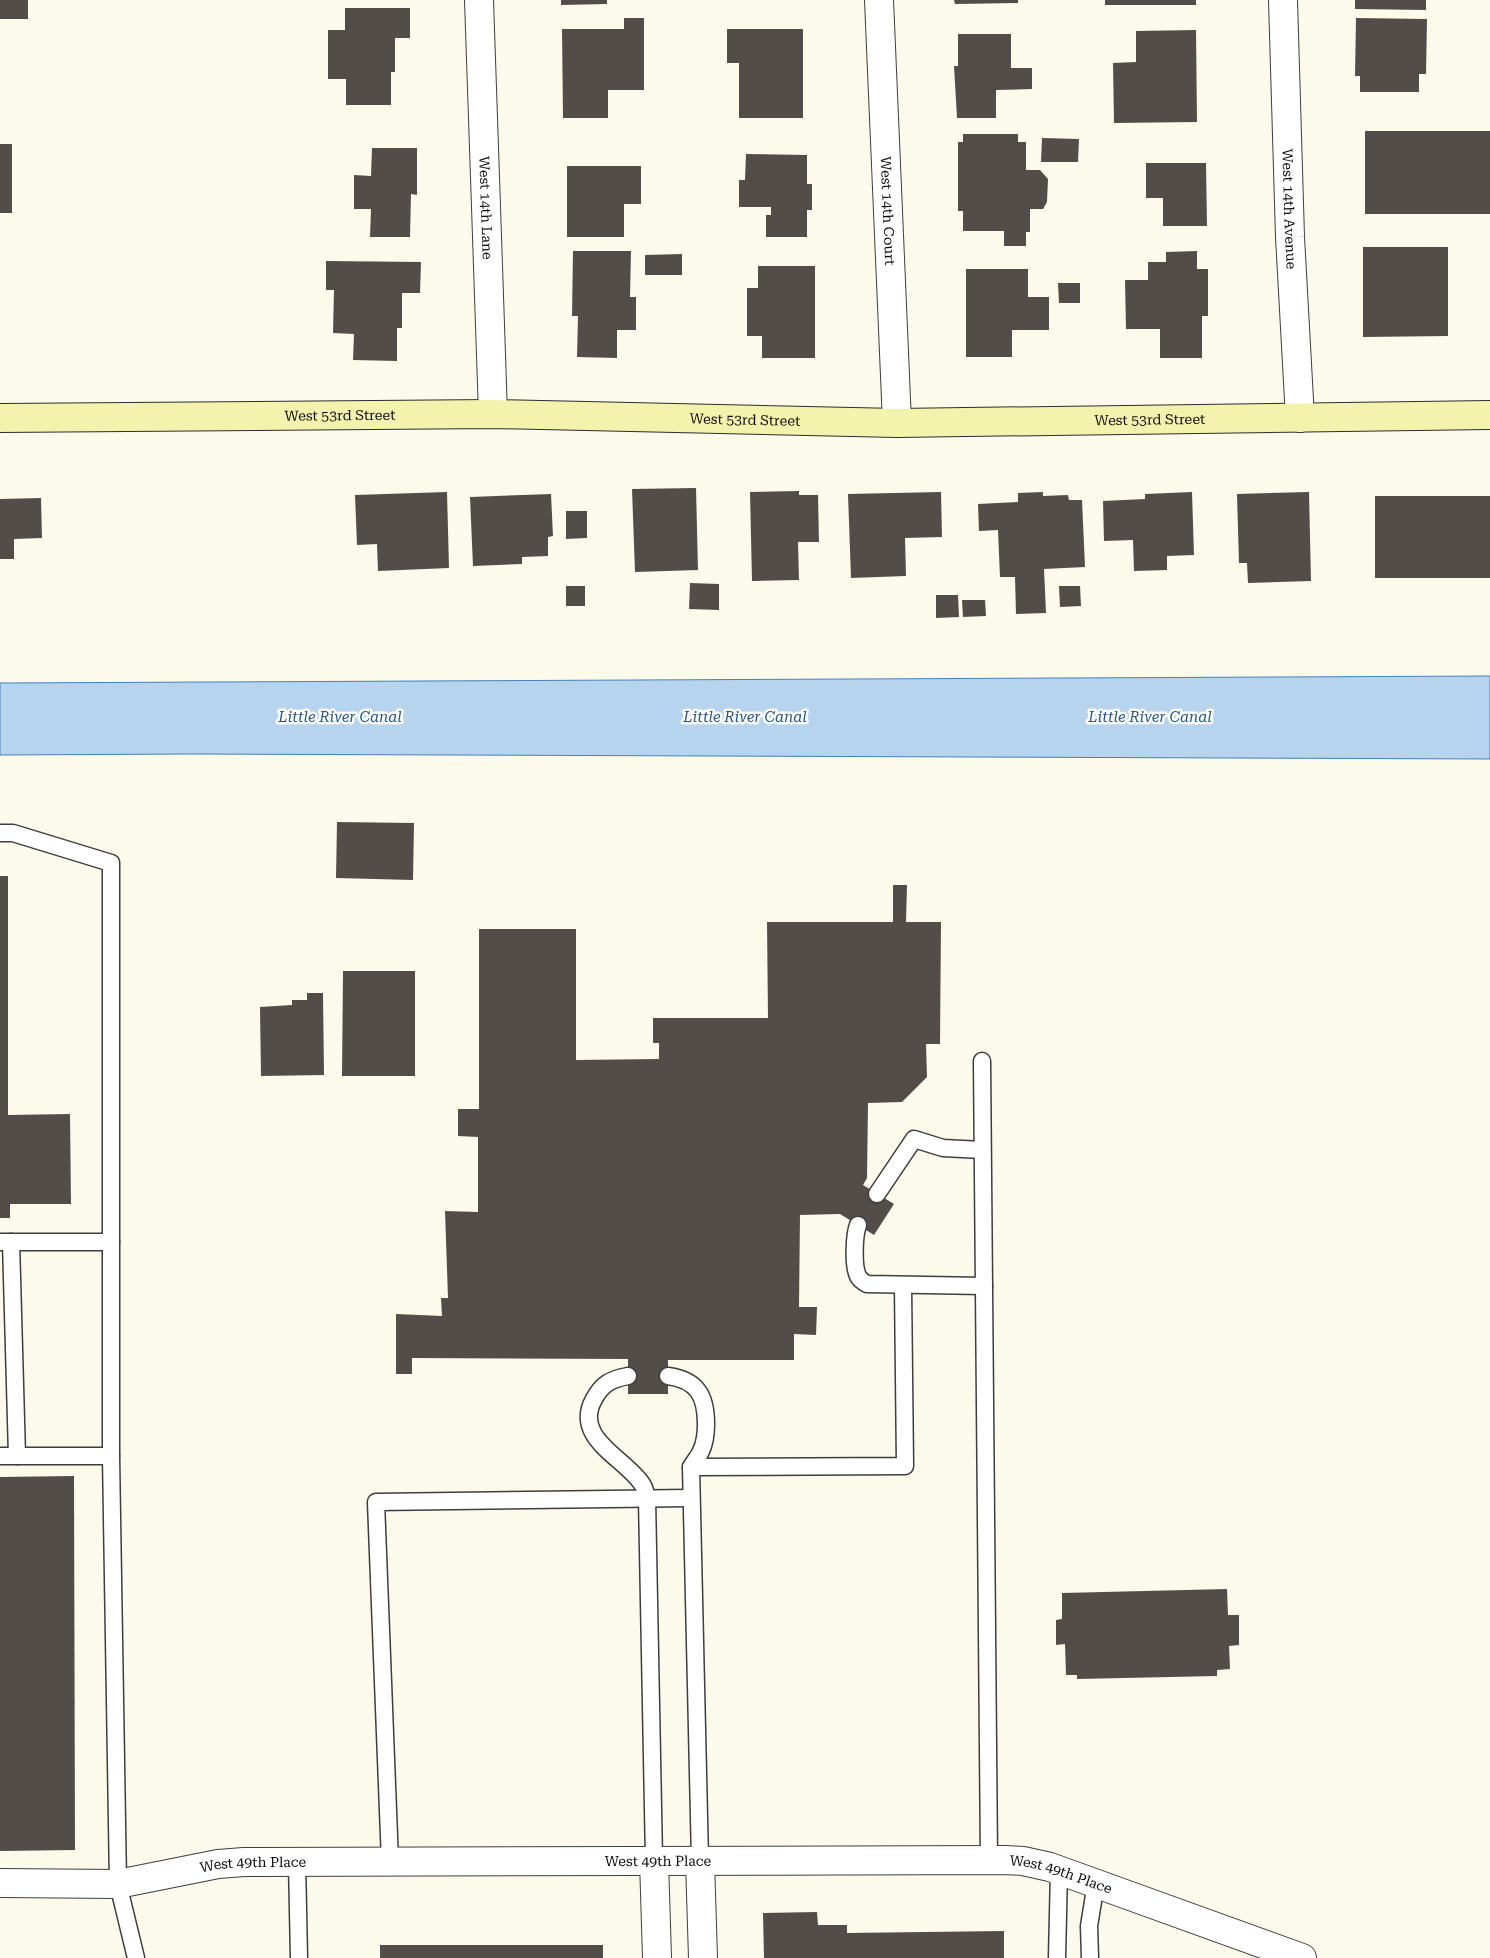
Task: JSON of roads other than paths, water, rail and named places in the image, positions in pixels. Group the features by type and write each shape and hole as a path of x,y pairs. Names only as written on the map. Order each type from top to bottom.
{"street":[{"name":"West 14th Lane","path":"479,0 493,414"},
{"name":"West 14th Court","path":"879,0 897,423"},
{"name":"West 14th Avenue","path":"1283,0 1290,236 1300,418"},
{"name":"West 53rd Street","path":"0,418 493,414 897,423 1490,415"},
{"path":"654,1860 657,1958"},
{"path":"700,1861 702,1958"},
{"name":"West 49th Place","path":"0,1883 118,1884 218,1864 244,1862 1023,1861 1059,1870 1096,1883 1291,1956"}],"lane":[{"path":"0,833 13,833 111,863 111,1456 118,1884 136,1958"},
{"path":"982,1061 989,1860"},
{"path":"877,1194 914,1139 943,1148 982,1150"},
{"path":"858,1225 855,1242 858,1277 867,1284 984,1286"},
{"path":"17,1456 6,1242 111,1242"},
{"path":"691,1467 905,1466 903,1286"},
{"path":"628,1376 609,1381 602,1386 592,1402 589,1420 598,1440 642,1484 648,1498 654,1860"},
{"path":"668,1376 686,1380 701,1394 705,1404 706,1435 702,1450 691,1467 690,1498 700,1861"},
{"path":"0,1456 111,1456"},
{"path":"390,1862 376,1502 690,1498"},
{"path":"297,1862 299,1958"},
{"path":"1057,1958 1059,1870"},
{"path":"1090,1958 1089,1926 1096,1883"}],"water":[{"name":"Little River Canal","path":"1490,676 1490,759 191,754 0,755 0,683"}]}
